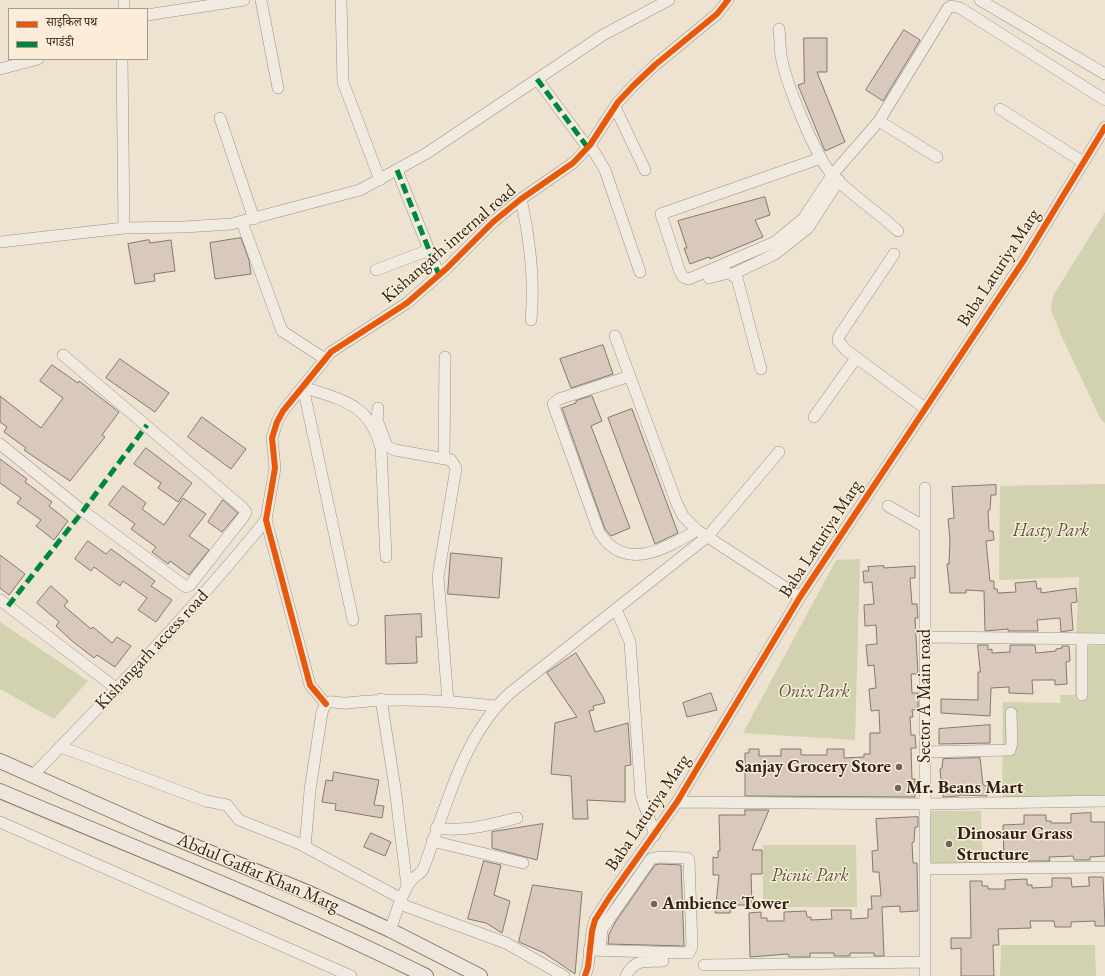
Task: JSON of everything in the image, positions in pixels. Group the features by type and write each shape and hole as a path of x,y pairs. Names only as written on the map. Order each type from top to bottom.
{"main road":[{"name":"Abdul Gaffar Khan Marg","path":"0,761 153,829 309,893 390,930 480,976"},
{"name":"Abdul Gaffar Khan Marg","path":"0,791 262,900 426,976"}],"street":[{"path":"148,15 244,0"},
{"path":"261,0 278,88"},
{"path":"341,0 343,82 380,180"},
{"path":"0,242 124,228 199,227 242,222 360,190 427,153 603,35 669,0"},
{"name":"Kishangarh internal road","path":"266,520 275,468 272,438 275,427 283,411 325,359 339,346 407,303 439,275 493,222 521,199 573,163 589,146 615,107 644,75 717,14 728,0"},
{"path":"980,0 1105,74"},
{"path":"822,158 661,214 683,277 689,279 775,242 803,219 879,121 948,8 951,6 960,8 1105,100"},
{"path":"779,29 781,56 787,76 796,102 822,158 836,177 898,231"},
{"path":"0,69 34,60"},
{"path":"122,60 124,228"},
{"path":"537,79 589,146 605,170 640,272"},
{"path":"615,107 645,170"},
{"path":"1000,109 1083,162"},
{"path":"220,118 254,219"},
{"path":"879,121 937,157"},
{"name":"Baba Laturiya Marg","path":"585,976 595,950 595,920 609,898 646,856 655,835 677,802 800,597 1024,260 1105,127"},
{"path":"397,170 439,275"},
{"path":"694,284 721,274 733,274 774,254 808,228 836,177"},
{"path":"521,199 531,253 534,285 531,320"},
{"path":"242,222 282,331 325,359"},
{"path":"376,270 429,250"},
{"path":"894,254 839,336 838,341 856,358 926,409"},
{"path":"733,274 737,278 761,369"},
{"path":"616,336 677,504 683,516 697,530 800,597"},
{"path":"0,444 79,508 186,587 190,585 246,512 147,425 63,355"},
{"path":"444,459 445,357"},
{"path":"814,417 856,358"},
{"path":"630,376 559,398 553,404 599,532 604,540 620,551 631,554 644,554 665,548 697,530"},
{"path":"303,387 351,404 360,410 378,435 381,448 386,557"},
{"path":"303,387 353,620"},
{"path":"378,408 376,420 387,446 395,450 451,460 456,468 438,577 448,701"},
{"path":"390,930 407,886 424,869 436,828 470,748 495,706 510,692 708,536 779,452"},
{"name":"Sector A Main road","path":"925,488 925,976"},
{"path":"888,506 925,527"},
{"path":"266,520 310,685 326,704"},
{"name":"Kishangarh access road","path":"33,775 117,689 223,573 266,520"},
{"path":"0,600 117,689"},
{"path":"616,609 630,642 640,796 655,835"},
{"path":"925,637 1105,639"},
{"path":"1082,639 1082,695"},
{"path":"381,699 399,814 407,886"},
{"path":"305,847 310,790 322,712 326,704 330,702 341,704 381,699 448,701 495,706"},
{"path":"925,752 1010,750 1012,743 1011,713"},
{"path":"61,747 206,801 227,805 239,820 274,833 305,847 401,902 506,943 564,976"},
{"path":"677,802 925,804 1105,801"},
{"path":"436,828 456,831 517,818"},
{"path":"0,822 351,976"},
{"path":"432,841 523,863"},
{"path":"595,950 689,953 692,949 689,860 687,858 646,856"},
{"path":"925,869 1105,867"},
{"path":"626,976 631,966 636,964 663,961"},
{"path":"704,965 925,962"}],"green space":[{"path":"1105,212 1105,423 1101,420 1061,335 1051,310 1053,296"},
{"name":"Hasty Park","path":"1105,484 1105,639 1076,640 1079,577 999,580 1000,486"},
{"name":"Onix Park","path":"860,559 855,740 743,733 836,560"},
{"path":"0,622 88,681 54,719 0,689"},
{"path":"1105,645 1105,807 1002,807 1003,702 1061,703 1060,695 1075,695 1075,646"},
{"path":"928,811 981,811 983,873 929,874"},
{"name":"Picnic Park","path":"763,845 856,845 857,907 763,907"},
{"path":"1001,945 1095,945 1096,976 1000,976"}],"building":[{"path":"904,30 920,40 883,101 866,90"},
{"path":"804,38 827,38 827,72 817,72 845,142 825,151 798,85 804,83"},
{"path":"765,197 770,215 755,220 763,237 710,259 709,257 690,264 684,248 687,248 678,221"},
{"path":"241,238 249,260 251,274 215,279 210,243"},
{"path":"149,240 150,243 171,240 175,271 154,274 155,281 135,284 128,244"},
{"path":"603,345 613,374 571,388 560,359"},
{"path":"120,359 169,393 155,412 106,378"},
{"path":"52,365 78,383 79,381 119,412 102,435 105,437 70,481 24,450 26,448 4,432 7,427 0,422 0,396 41,428 63,398 40,381"},
{"path":"592,396 602,421 591,426 630,528 611,536 605,529 562,408 576,403 576,401"},
{"path":"632,409 678,533 655,544 608,418"},
{"path":"202,417 246,449 231,469 188,437"},
{"path":"146,448 192,483 178,502 158,488 161,483 134,464"},
{"path":"0,459 27,479 25,482 52,502 49,506 68,521 54,540 36,526 41,520 17,503 21,498 0,483"},
{"path":"996,485 996,495 991,495 990,510 988,511 989,531 993,531 994,540 986,541 990,581 994,581 994,589 997,589 998,593 1016,592 1015,583 1036,581 1037,589 1041,588 1041,593 1076,588 1077,602 1071,603 1073,630 1061,632 1060,618 1037,620 1038,631 1008,631 1008,629 985,631 984,591 966,590 966,593 950,593 947,564 949,564 950,540 948,519 954,518 952,487"},
{"path":"123,486 146,503 142,509 164,525 183,498 206,514 189,536 209,550 189,575 170,561 168,564 152,552 156,547 131,529 135,524 109,505"},
{"path":"223,500 238,513 222,532 208,522"},
{"path":"88,541 106,554 111,549 155,581 151,586 172,600 156,622 138,610 147,598 123,581 120,586 94,567 91,571 75,559"},
{"path":"451,553 502,558 499,598 448,594"},
{"path":"0,555 25,574 9,595 0,588"},
{"path":"884,566 884,568 915,566 915,578 910,578 912,604 917,604 918,618 915,618 918,674 911,674 912,693 918,693 918,709 912,710 913,717 910,717 911,735 915,735 916,748 911,748 912,779 915,779 915,797 745,796 745,753 749,753 749,749 759,749 759,756 781,756 781,749 801,749 801,755 827,755 827,749 844,749 844,758 864,757 864,754 870,754 870,733 880,733 879,710 871,711 869,689 876,688 874,665 868,666 866,645 877,644 876,625 865,626 864,605 874,604 872,582 864,583 863,571 869,571 868,567"},
{"path":"51,586 68,601 64,606 91,629 93,627 112,643 117,637 131,646 115,667 97,655 94,658 72,641 56,626 59,622 37,603"},
{"path":"421,614 422,637 416,637 417,663 386,664 385,616"},
{"path":"978,645 988,645 988,650 992,649 992,653 1010,652 1010,645 1035,645 1036,653 1056,651 1056,649 1062,648 1062,646 1069,646 1070,661 1066,662 1067,684 1055,685 1055,680 1032,680 1033,694 1009,693 1009,687 991,688 990,716 941,713 941,699 978,700 978,672 980,672"},
{"path":"576,653 603,697 605,703 593,706 594,710 589,711 595,732 628,723 631,765 625,766 625,802 587,800 588,819 573,819 571,776 551,774 555,723 577,717 547,673"},
{"path":"711,693 717,710 687,717 683,703"},
{"path":"990,725 990,743 939,744 939,729"},
{"path":"980,758 983,785 987,786 987,796 959,795 943,797 943,780 941,781 940,769 942,768 943,759"},
{"path":"334,772 379,780 374,805 384,806 382,818 335,810 336,804 322,802 326,780 332,781"},
{"path":"745,810 769,810 752,850 762,850 762,874 751,874 752,905 731,905 730,913 715,913 719,875 713,875 713,857 718,858 718,851 720,851 719,815 745,815"},
{"path":"1091,813 1091,822 1105,822 1105,856 1090,857 1090,860 1074,860 1073,856 1049,857 1050,861 1028,861 1028,858 1004,859 1003,825 1024,824 1024,815 1046,815 1046,821 1051,821 1051,823 1071,823 1071,814"},
{"path":"918,817 918,827 915,827 914,842 912,843 913,863 917,863 918,911 900,912 900,906 882,907 884,956 874,956 874,953 850,953 850,956 834,956 834,953 810,953 810,957 789,957 788,954 750,957 749,913 761,912 761,918 767,918 767,921 784,921 784,912 806,911 807,917 811,917 811,920 832,919 831,910 851,910 851,919 868,918 868,909 872,909 871,896 881,896 879,872 873,872 872,851 878,850 876,819"},
{"path":"543,824 537,860 492,848 492,832"},
{"path":"371,833 391,842 385,856 364,847"},
{"path":"484,861 501,865 494,895 510,901 502,933 486,923 468,919"},
{"name":"Ambience Tower","path":"655,865 681,865 684,946 608,944 609,934 616,921"},
{"path":"1089,877 1103,877 1105,926 1095,926 1095,921 1071,922 1071,927 1055,927 1054,921 1030,921 1031,928 998,929 999,945 993,945 994,976 961,976 961,948 951,949 951,938 971,938 970,881 982,881 982,886 988,886 988,889 1005,889 1005,880 1027,879 1027,885 1032,885 1032,888 1052,887 1052,878 1071,878 1072,887 1089,886"},
{"path":"533,885 582,892 575,974 544,953 519,942"}],"marked path":[{"path":"537,79 588,148"},
{"path":"397,170 439,275"},
{"path":"8,606 83,511 147,425"}],"cycle path":[{"path":"326,704 310,685 266,520 275,468 272,438 277,422 283,411 331,352 407,303 447,268 493,222 521,199 573,163 590,145 618,102 633,86 655,65 717,14 728,0"},
{"path":"585,976 588,967 592,931 595,920 677,802 800,597 1024,260 1105,127"}],"place":[{"name":"Sanjay Grocery Store","path":"899,767"},
{"name":"Mr. Beans Mart","path":"898,788"},
{"name":"Dinosaur Grass Structure","path":"949,844"},
{"name":"Ambience Tower","path":"654,904"}]}
